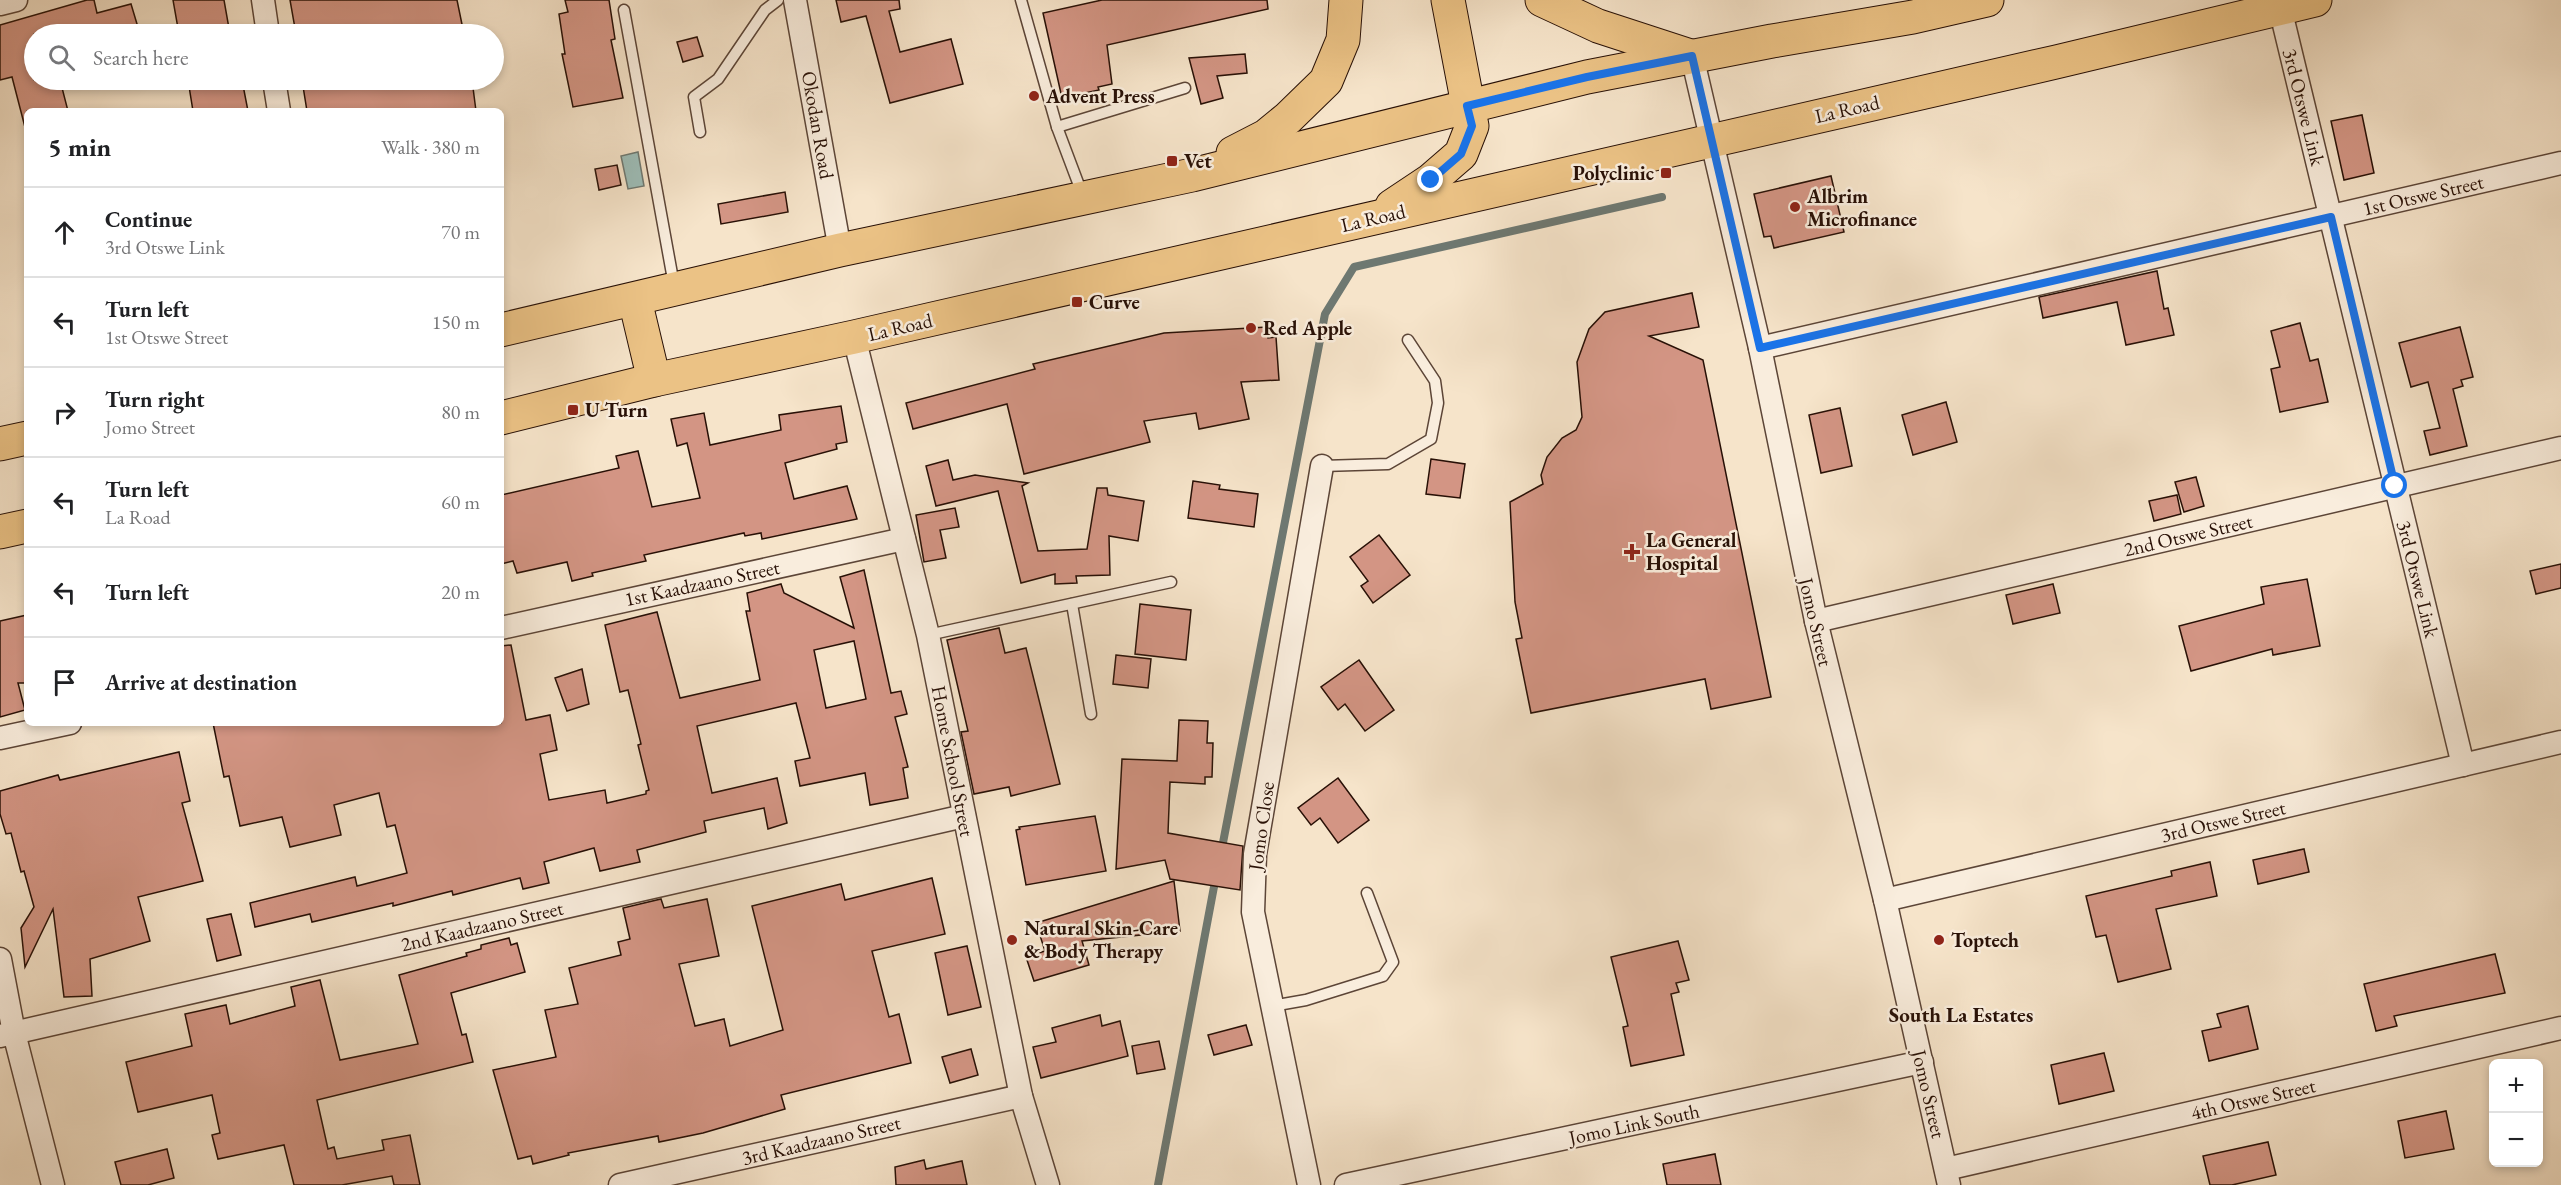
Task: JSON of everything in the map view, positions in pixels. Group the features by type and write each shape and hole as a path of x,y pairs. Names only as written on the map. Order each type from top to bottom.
{"main road":[{"path":"1192,175 1266,136 1326,81 1343,40 1346,0"},
{"path":"1373,218 1431,180 1461,154 1472,126 1448,0"},
{"path":"1542,0 1598,26 1692,56"},
{"path":"504,329 675,291 840,250 1192,175 1587,77 1915,9 1987,0"},
{"name":"La Road","path":"504,417 654,380 854,338 2056,62 2315,0"},
{"path":"635,300 654,380"},
{"path":"0,444 24,439"},
{"path":"0,532 24,527"}],"street":[{"path":"0,4 16,0"},
{"path":"263,0 267,24"},
{"name":"Okodan Road","path":"795,0 840,250"},
{"name":"3rd Otswe Link","path":"2280,8 2463,765"},
{"name":"Jomo Street","path":"1692,56 1760,348 1816,621 1885,900 1948,1177"},
{"path":"276,90 279,108"},
{"name":"1st Otswe Street","path":"1760,348 2561,164"},
{"name":"Home School Street","path":"854,338 928,635 1022,1096 1048,1185"},
{"name":"2nd Otswe Street","path":"1816,621 2561,448"},
{"name":"Jomo Close","path":"1309,1185 1252,912 1255,855 1322,466"},
{"name":"1st Kaadzaano Street","path":"504,627 904,539"},
{"path":"0,738 56,726"},
{"name":"3rd Otswe Street","path":"1885,900 2561,742"},
{"name":"2nd Kaadzaano Street","path":"7,1035 964,816"},
{"path":"0,960 7,1035 53,1185"},
{"name":"4th Otswe Street","path":"1948,1177 2561,1028"},
{"name":"Jomo Link South","path":"1347,1185 1922,1062"},
{"name":"3rd Kaadzaano Street","path":"620,1185 1022,1096"}],"lane":[{"path":"700,132 694,97 718,79 765,10 778,0"},
{"path":"1021,0 1057,127 1084,199"},
{"path":"624,10 675,291"},
{"path":"1057,127 1185,88"},
{"path":"1322,466 1388,464 1431,439 1438,403 1435,381 1408,340"},
{"path":"928,635 1171,582"},
{"path":"1072,604 1091,714"},
{"path":"1272,1006 1306,1000 1383,976 1393,962 1366,893"}],"water":[{"path":"638,152 644,186 628,189 621,156"}],"building":[{"path":"87,0 94,0 97,13 131,4 137,24 24,24 24,90 63,90 67,108 24,108 24,123 12,77 0,80 0,25"},
{"path":"173,0 224,0 228,24 177,24"},
{"path":"290,0 457,0 462,24 294,24"},
{"path":"565,0 609,0 615,39 611,40 623,98 573,107 562,54 565,54 559,14 568,12"},
{"path":"836,0 899,0 900,9 889,11 900,52 951,39 963,84 890,103 866,16 841,22"},
{"path":"1102,0 1267,0 1268,9 1107,45 1112,84 1098,87 1099,90 1062,98 1043,13"},
{"path":"697,37 703,56 683,62 677,42"},
{"path":"1245,54 1247,73 1217,76 1223,98 1201,104 1189,58"},
{"path":"190,90 244,90 247,108 193,108"},
{"path":"304,90 473,90 476,108 307,108"},
{"path":"2362,115 2374,173 2344,180 2331,121"},
{"path":"617,165 621,185 599,190 595,169"},
{"path":"1831,176 1844,232 1774,248 1771,236 1764,237 1754,194"},
{"path":"785,192 788,212 721,224 718,204"},
{"path":"2157,271 2164,309 2168,308 2174,335 2126,345 2117,302 2043,318 2039,297"},
{"path":"1692,293 1699,327 1649,336 1703,360 1771,697 1711,709 1705,679 1531,713 1516,639 1522,638 1515,602 1510,502 1543,484 1541,475 1547,457 1562,438 1576,430 1582,417 1577,362 1589,329 1605,312"},
{"path":"2300,323 2310,361 2318,359 2328,402 2280,412 2271,369 2280,367 2271,331"},
{"path":"1267,327 1268,338 1276,337 1279,380 1241,382 1249,419 1199,429 1196,413 1144,421 1150,442 1024,474 1007,404 913,429 906,403 1035,369 1033,364 1164,333"},
{"path":"2460,327 2473,377 2461,380 2463,386 2453,389 2467,446 2430,455 2424,431 2440,428 2428,382 2411,387 2399,343"},
{"path":"1946,402 1957,442 1913,455 1902,415"},
{"path":"841,406 847,442 836,444 837,449 785,463 794,499 847,486 857,519 762,539 761,533 745,536 744,533 644,555 646,561 592,573 593,576 572,581 567,562 517,573 513,561 504,563 504,494 619,468 616,456 638,451 652,507 700,498 687,443 677,446 671,419 704,413 710,445 781,430 779,415"},
{"path":"1840,408 1852,466 1821,473 1809,415"},
{"path":"1431,459 1465,464 1460,498 1426,494"},
{"path":"948,460 953,480 975,475 1028,483 1022,486 1038,551 1087,549 1097,488 1107,488 1108,495 1144,501 1138,541 1109,536 1110,575 1076,576 1077,583 1055,584 1055,574 1021,583 998,491 936,506 926,466"},
{"path":"2196,477 2204,506 2184,512 2175,482"},
{"path":"1193,481 1220,485 1219,489 1258,494 1254,527 1188,518"},
{"path":"2177,495 2181,514 2154,521 2149,501"},
{"path":"955,508 959,527 940,530 946,558 924,562 916,515"},
{"path":"1379,535 1410,575 1373,603 1361,586 1368,581 1350,557"},
{"path":"2561,564 2561,588 2536,594 2530,571"},
{"path":"864,570 891,693 901,691 907,714 895,717 908,767 903,768 908,798 870,805 865,773 800,786 795,761 810,758 796,703 697,726 712,793 777,778 787,823 768,829 764,808 704,821 706,832 637,850 640,862 600,871 594,848 544,862 549,883 523,889 520,878 453,895 452,891 393,906 393,903 312,922 310,914 255,927 250,903 355,877 357,886 407,873 395,825 387,827 379,793 334,805 341,835 290,847 282,817 240,826 229,776 224,777 214,726 504,726 504,646 511,645 526,720 550,715 557,750 540,754 549,800 605,790 607,803 646,794 649,790 628,690 620,692 605,625 657,612 680,698 760,680 746,611 750,611 747,593 781,584 784,593 854,628 840,577","holes":["854,641 866,699 826,708 814,650"]},
{"path":"2307,579 2320,646 2273,655 2272,649 2191,671 2179,626 2264,604 2261,587"},
{"path":"2053,584 2060,613 2013,624 2006,595"},
{"path":"1140,604 1191,610 1186,660 1135,654"},
{"path":"24,616 24,683 18,683 24,710 0,717 0,621"},
{"path":"999,628 1005,653 1026,648 1060,784 1011,796 1009,787 974,794 961,732 968,731 947,640"},
{"path":"1116,655 1151,659 1148,688 1113,684"},
{"path":"1359,660 1394,710 1365,731 1345,704 1338,710 1321,687"},
{"path":"582,669 589,704 567,711 555,678"},
{"path":"1179,720 1208,721 1207,743 1213,743 1212,777 1205,777 1205,784 1170,782 1168,833 1243,846 1240,890 1170,879 1165,860 1116,869 1122,759 1177,761"},
{"path":"179,752 190,801 182,803 203,881 138,897 150,941 90,959 92,996 64,997 53,909 25,967 21,928 34,907 24,871 21,872 11,833 6,834 0,814 0,791 58,775 60,780"},
{"path":"1338,778 1369,820 1338,843 1320,818 1311,825 1298,808"},
{"path":"1095,816 1106,871 1026,885 1016,830 1020,829 1019,827"},
{"path":"2304,849 2309,872 2258,884 2253,860"},
{"path":"2210,862 2217,896 2156,909 2171,969 2118,982 2106,935 2096,937 2086,896 2172,876 2171,871"},
{"path":"932,878 945,934 872,951 889,1017 899,1014 911,1063 781,1095 785,1109 703,1133 659,1142 658,1136 568,1153 569,1155 533,1164 531,1156 518,1159 493,1070 556,1057 545,1010 578,1004 569,968 621,955 618,942 630,939 623,908 661,899 664,908 707,899 719,956 679,964 695,1026 724,1019 730,1046 783,1030 752,906 841,884 845,900"},
{"path":"1174,881 1180,931 1082,941 1089,965 1034,981 1026,957 1045,951 1036,923"},
{"path":"231,914 241,955 217,961 207,919"},
{"path":"509,938 511,945 517,943 525,972 451,993 462,1035 466,1034 473,1062 317,1100 328,1149 334,1147 337,1159 384,1150 382,1140 410,1135 420,1185 394,1185 392,1176 342,1185 294,1185 284,1145 218,1159 212,1135 220,1133 212,1095 138,1112 126,1062 192,1046 185,1014 226,1005 230,1024 295,1006 291,987 320,980 340,1060 418,1044 399,975 467,956 466,953 481,949 481,945"},
{"path":"1678,941 1689,980 1676,983 1679,992 1671,994 1684,1055 1631,1066 1623,1027 1628,1026 1611,957"},
{"path":"967,946 981,1007 948,1015 935,953"},
{"path":"2495,954 2505,993 2394,1016 2397,1026 2376,1031 2364,984"},
{"path":"2248,1006 2258,1049 2209,1061 2202,1031 2221,1027 2217,1014"},
{"path":"1100,1015 1102,1026 1120,1021 1128,1056 1041,1078 1033,1047 1056,1042 1052,1028"},
{"path":"1246,1025 1252,1045 1214,1055 1208,1035"},
{"path":"1159,1041 1165,1069 1137,1074 1132,1046"},
{"path":"971,1049 978,1075 950,1083 942,1057"},
{"path":"2104,1053 2114,1091 2059,1104 2051,1065"},
{"path":"2446,1111 2454,1149 2405,1158 2398,1121"},
{"path":"2268,1142 2276,1175 2232,1185 2210,1185 2203,1156"},
{"path":"167,1149 174,1178 148,1185 121,1185 115,1162"},
{"path":"1715,1154 1721,1185 1667,1185 1663,1164"},
{"path":"924,1160 926,1169 962,1161 967,1185 896,1185 895,1167"}],"waterway":[{"path":"1221,853 1325,314 1354,267 1662,197"},
{"path":"1158,1185 1216,876"}],"place":[{"name":"Advent Press","path":"1034,96"},
{"name":"Vet","path":"1172,161"},
{"name":"Polyclinic","path":"1666,173"},
{"name":"Albrim Microfinance","path":"1795,207"},
{"name":"Curve","path":"1077,302"},
{"name":"Red Apple","path":"1251,328"},
{"name":"U Turn","path":"573,410"},
{"name":"La General Hospital","path":"1632,552"},
{"name":"Natural Skin-Care & Body Therapy","path":"1012,940"},
{"name":"Toptech","path":"1939,940"}],"district":[{"name":"South La Estates","path":"1961,1014"}],"route":[{"path":"1431,180 1461,154 1472,126 1467,106 1587,77 1692,56 1760,348 2331,217 2395,486"}]}
